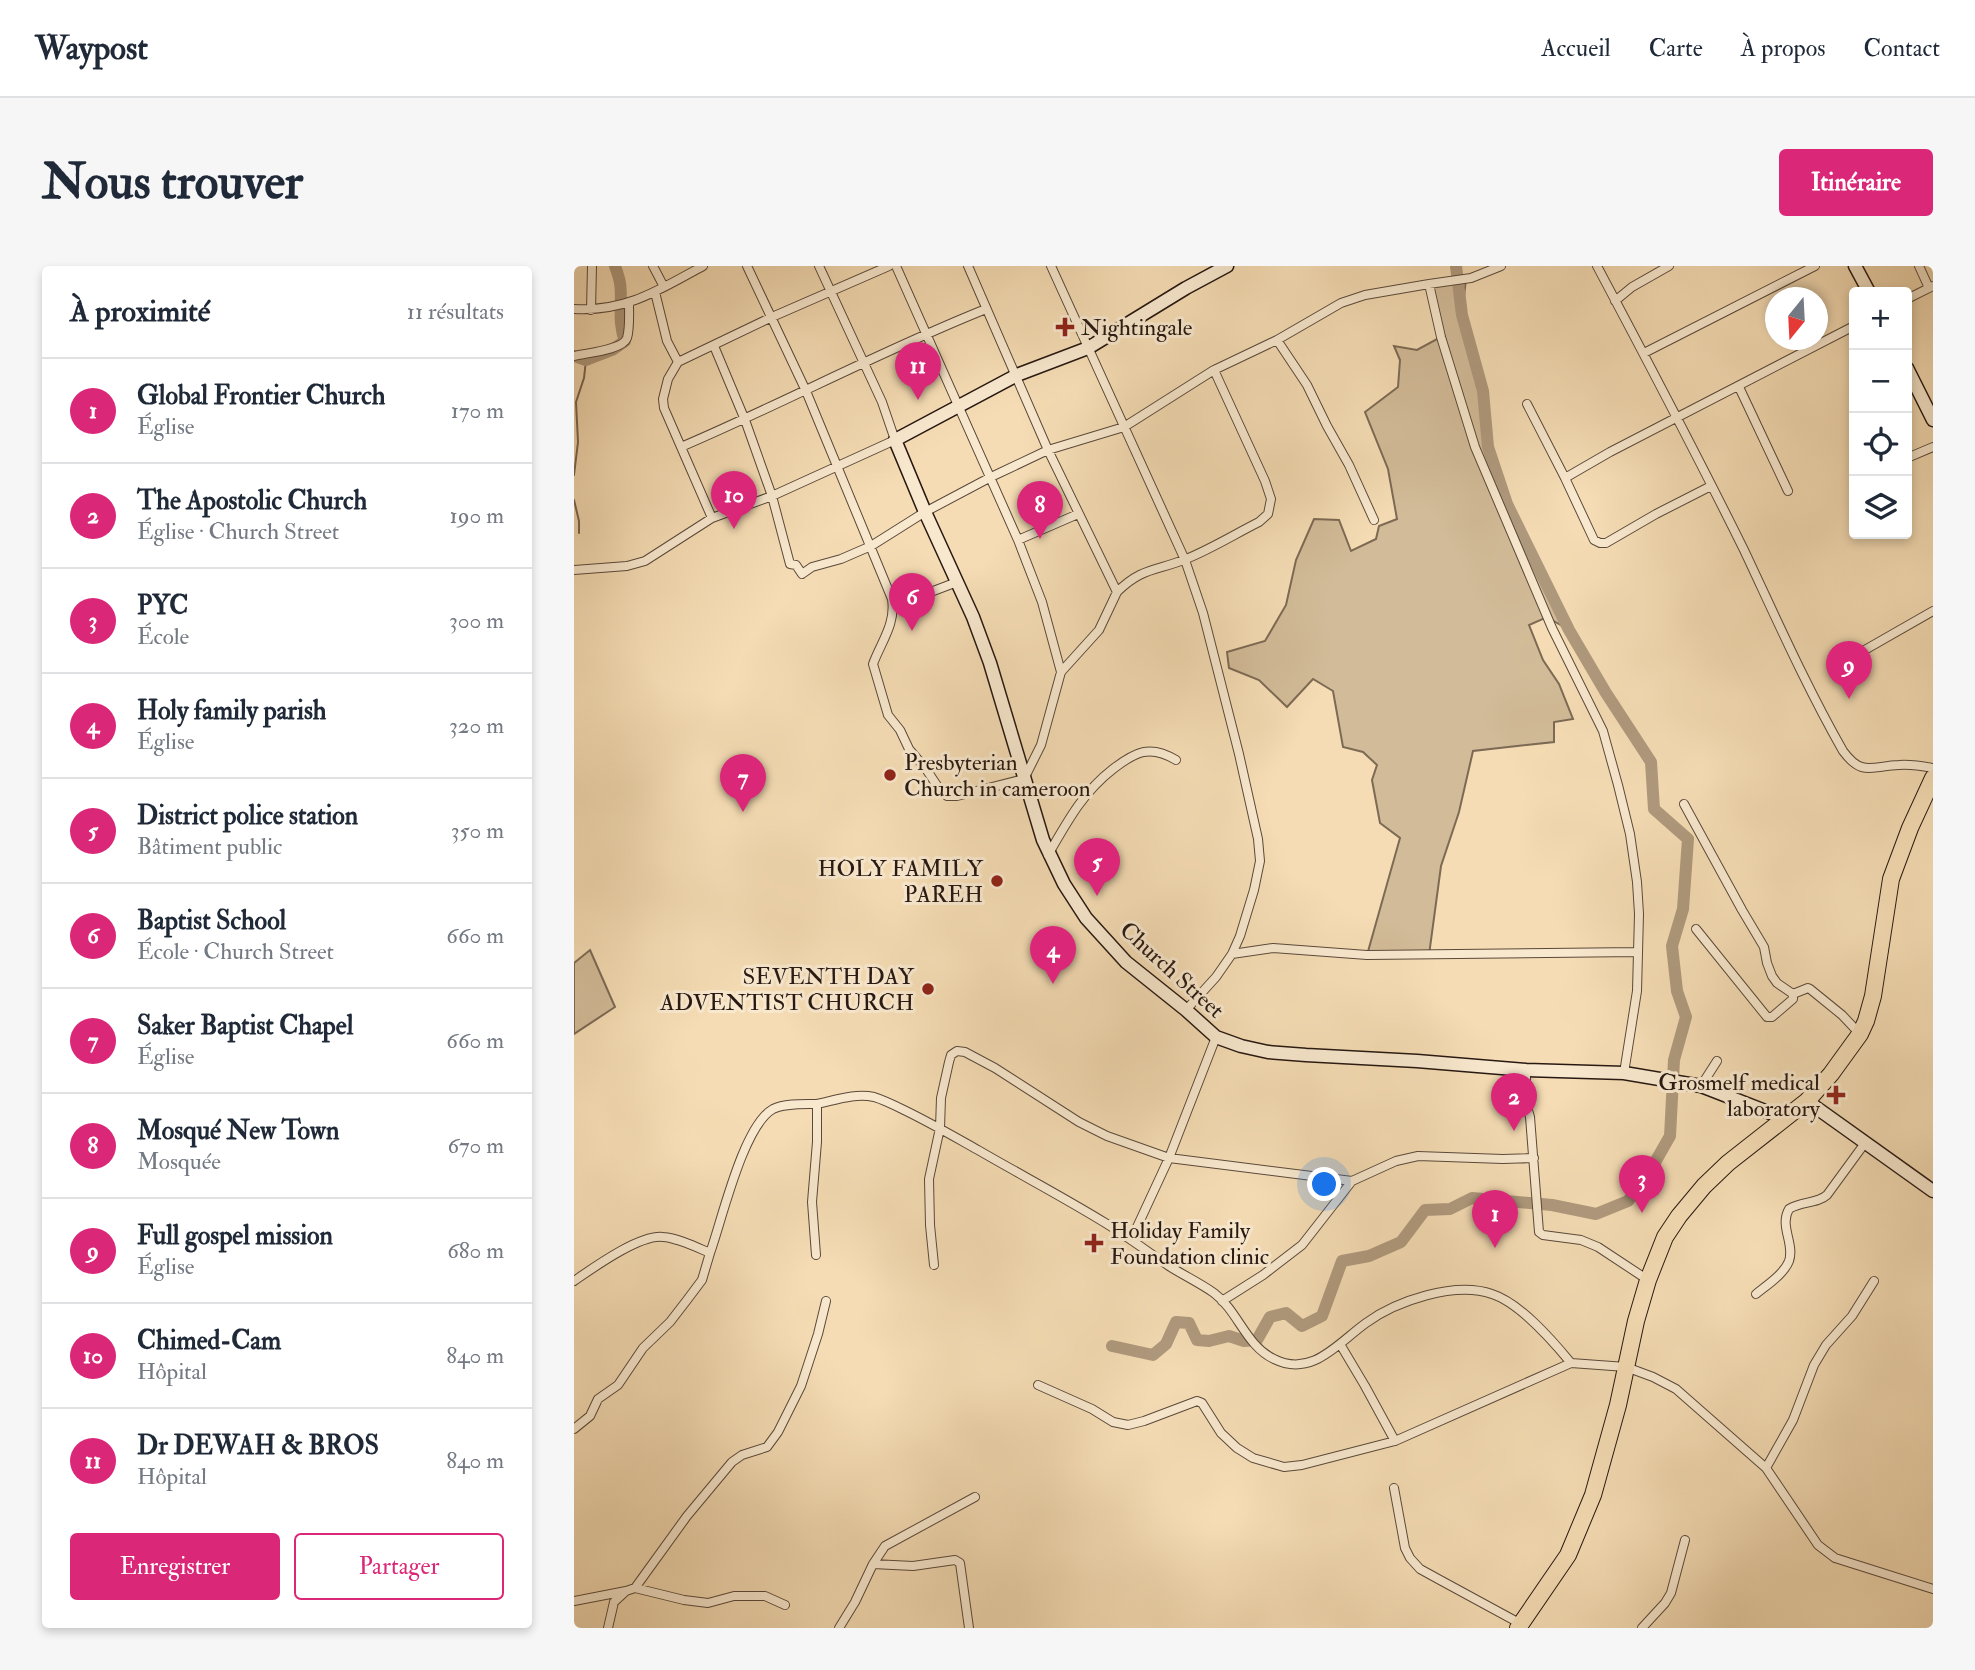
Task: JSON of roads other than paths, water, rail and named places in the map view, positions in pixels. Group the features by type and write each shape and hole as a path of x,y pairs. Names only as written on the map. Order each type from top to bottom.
{"highway":[{"path":"1519,1626 1567,1555 1583,1521 1606,1451 1636,1321 1665,1237 1690,1202 1728,1164 1807,1101 1860,1034 1873,996 1894,870 1933,778"}],"main road":[{"path":"895,440 1017,375 1088,348 1227,266"},
{"path":"1855,266 1866,287"},
{"path":"1912,378 1933,420"},
{"name":"Church Street","path":"895,440 973,617 990,663 1048,855 1086,919 1126,962 1216,1037 1268,1052 1526,1070 1624,1073 1659,1078 1701,1086 1786,1119"},
{"path":"1807,1101 1933,1191"}],"street":[{"path":"591,310 593,266"},
{"path":"653,266 664,287"},
{"path":"574,309 611,308 629,303 703,266"},
{"path":"747,266 806,391 892,599 892,620 873,664 888,715 900,730 909,749 947,796 957,796 1024,779 1041,745 1061,672 1099,631 1117,592 1127,583 1145,571 1185,560 1259,522 1269,514 1271,499 1265,481 1214,370"},
{"path":"574,570 627,566 645,561 712,518 772,496 895,440 890,421 819,266"},
{"path":"712,518 664,408 667,379 678,362 889,266"},
{"path":"896,266 1018,540 1042,602 1061,672"},
{"path":"968,266 1048,450 1117,592"},
{"path":"1051,266 1185,560 1203,613 1258,839 1260,860 1254,890 1232,954 1216,977 1186,1010"},
{"path":"1468,266 1469,279"},
{"path":"714,346 745,420 772,496 790,564 796,565 802,574 812,567 841,559 871,546 925,512 1048,450 1124,427 1214,370 1277,341 1341,303 1365,295 1469,279 1501,266"},
{"path":"1597,266 1644,353 1792,653 1850,761 1869,769 1908,764 1933,768"},
{"path":"1615,301 1669,266"},
{"path":"1644,353 1804,268 1815,266"},
{"path":"1912,296 1931,287 1919,266"},
{"path":"1429,284 1441,337 1475,447 1552,628 1603,731 1612,759 1629,834 1639,914 1637,991 1624,1073"},
{"path":"655,292 667,341 678,362"},
{"path":"574,356 624,343 627,337 629,303"},
{"path":"681,447 745,420 926,333 986,309"},
{"path":"1565,478 1849,329"},
{"path":"1277,341 1313,396 1349,464 1374,520"},
{"path":"1739,387 1788,491"},
{"path":"1527,404 1594,540 1600,543 1606,543 1710,486"},
{"path":"1912,456 1933,447"},
{"path":"1018,540 1078,514"},
{"path":"892,599 900,604 957,582"},
{"path":"1856,655 1933,611"},
{"path":"1048,855 1077,806 1090,790 1129,756 1154,750 1166,753 1176,760"},
{"path":"1684,804 1764,947 1772,976 1777,984 1793,994"},
{"path":"1696,929 1767,1017 1772,1017 1793,999 1793,994"},
{"path":"1232,954 1273,948 1367,955 1638,952"},
{"path":"1793,994 1811,989 1860,1034"},
{"path":"1131,1240 1169,1158 1216,1037"},
{"path":"934,1265 928,1187 949,1062 951,1055 957,1051 965,1052 995,1068 1079,1122 1107,1136 1169,1158 1352,1181"},
{"path":"1701,1086 1717,1061"},
{"path":"1526,1070 1526,1104 1530,1117 1539,1232 1543,1235 1581,1240 1598,1247 1648,1280"},
{"path":"574,1429 590,1416 598,1399 618,1385 643,1348 670,1322 702,1280 740,1161 756,1128 774,1109 817,1104 857,1095 876,1098 940,1128 1096,1217 1222,1301 1252,1340 1273,1359 1301,1366 1340,1345 1367,1322 1395,1306 1447,1291 1474,1290 1492,1293 1516,1308 1538,1326 1572,1363"},
{"path":"816,1255 813,1202 817,1104"},
{"path":"1756,1294 1788,1263 1790,1255 1785,1219 1789,1209 1827,1195 1865,1143"},
{"path":"1222,1301 1263,1275 1302,1245 1352,1181 1396,1161 1418,1156 1534,1158"},
{"path":"574,1281 614,1255 654,1237 693,1245 710,1253"},
{"path":"1766,1468 1793,1420 1814,1365 1826,1345 1852,1316 1874,1281"},
{"path":"635,1588 687,1516 732,1462 742,1455 767,1447 778,1432 801,1386 826,1301"},
{"path":"1340,1345 1366,1386 1395,1441"},
{"path":"1038,1385 1092,1409 1113,1422 1128,1425 1197,1401 1202,1403 1221,1433 1237,1448 1253,1458 1284,1467 1302,1465 1395,1441 1572,1363 1626,1367 1676,1389 1766,1468 1826,1553 1933,1589"},
{"path":"1394,1488 1405,1548 1410,1558 1420,1569 1519,1626"},
{"path":"839,1628 855,1602 873,1563 890,1542 975,1497"},
{"path":"1642,1628 1671,1593 1685,1539"},
{"path":"873,1563 913,1566 958,1560 969,1628"},
{"path":"574,1601 635,1588 708,1603 734,1597 765,1596 785,1605"},
{"path":"608,1628 614,1602 626,1591"}],"waterway":[{"path":"574,356 586,360 612,350 625,341 621,326 620,283 615,266"},
{"path":"1112,1346 1153,1355 1166,1344 1176,1322 1189,1323 1197,1340 1209,1341 1229,1336 1244,1341 1257,1340 1270,1317 1286,1313 1302,1326 1322,1316 1342,1261 1369,1256 1401,1242 1425,1210 1450,1209 1472,1198 1552,1205 1596,1214 1628,1201 1646,1178 1670,1136 1674,1060 1686,1017 1677,991 1672,946 1683,909 1688,839 1654,809 1651,762 1569,630 1507,504 1488,447 1483,391 1462,315 1456,266"},
{"path":"574,475 578,442 576,402 584,378 586,360"},
{"path":"574,500 579,533"}],"place":[{"name":"Nightingale","path":"1065,327"},
{"name":"Dr DEWAH & BROS","path":"918,400"},
{"name":"Chimed-Cam","path":"734,529"},
{"name":"Mosqué New Town","path":"1040,539"},
{"name":"Baptist School","path":"912,631"},
{"name":"Full gospel mission","path":"1849,699"},
{"name":"Presbyterian Church in cameroon","path":"890,775"},
{"name":"Saker Baptist Chapel","path":"743,812"},
{"name":"HOLY FAMILY PAREH","path":"997,881"},
{"name":"District police station","path":"1097,896"},
{"name":"Holy family parish","path":"1053,984"},
{"name":"SEVENTH DAY ADVENTIST CHURCH","path":"928,989"},
{"name":"Grosmelf medical laboratory","path":"1836,1095"},
{"name":"The Apostolic Church","path":"1514,1131"},
{"name":"PYC","path":"1642,1213"},
{"name":"Holiday Family Foundation clinic","path":"1094,1243"},
{"name":"Global Frontier Church","path":"1495,1248"}]}
